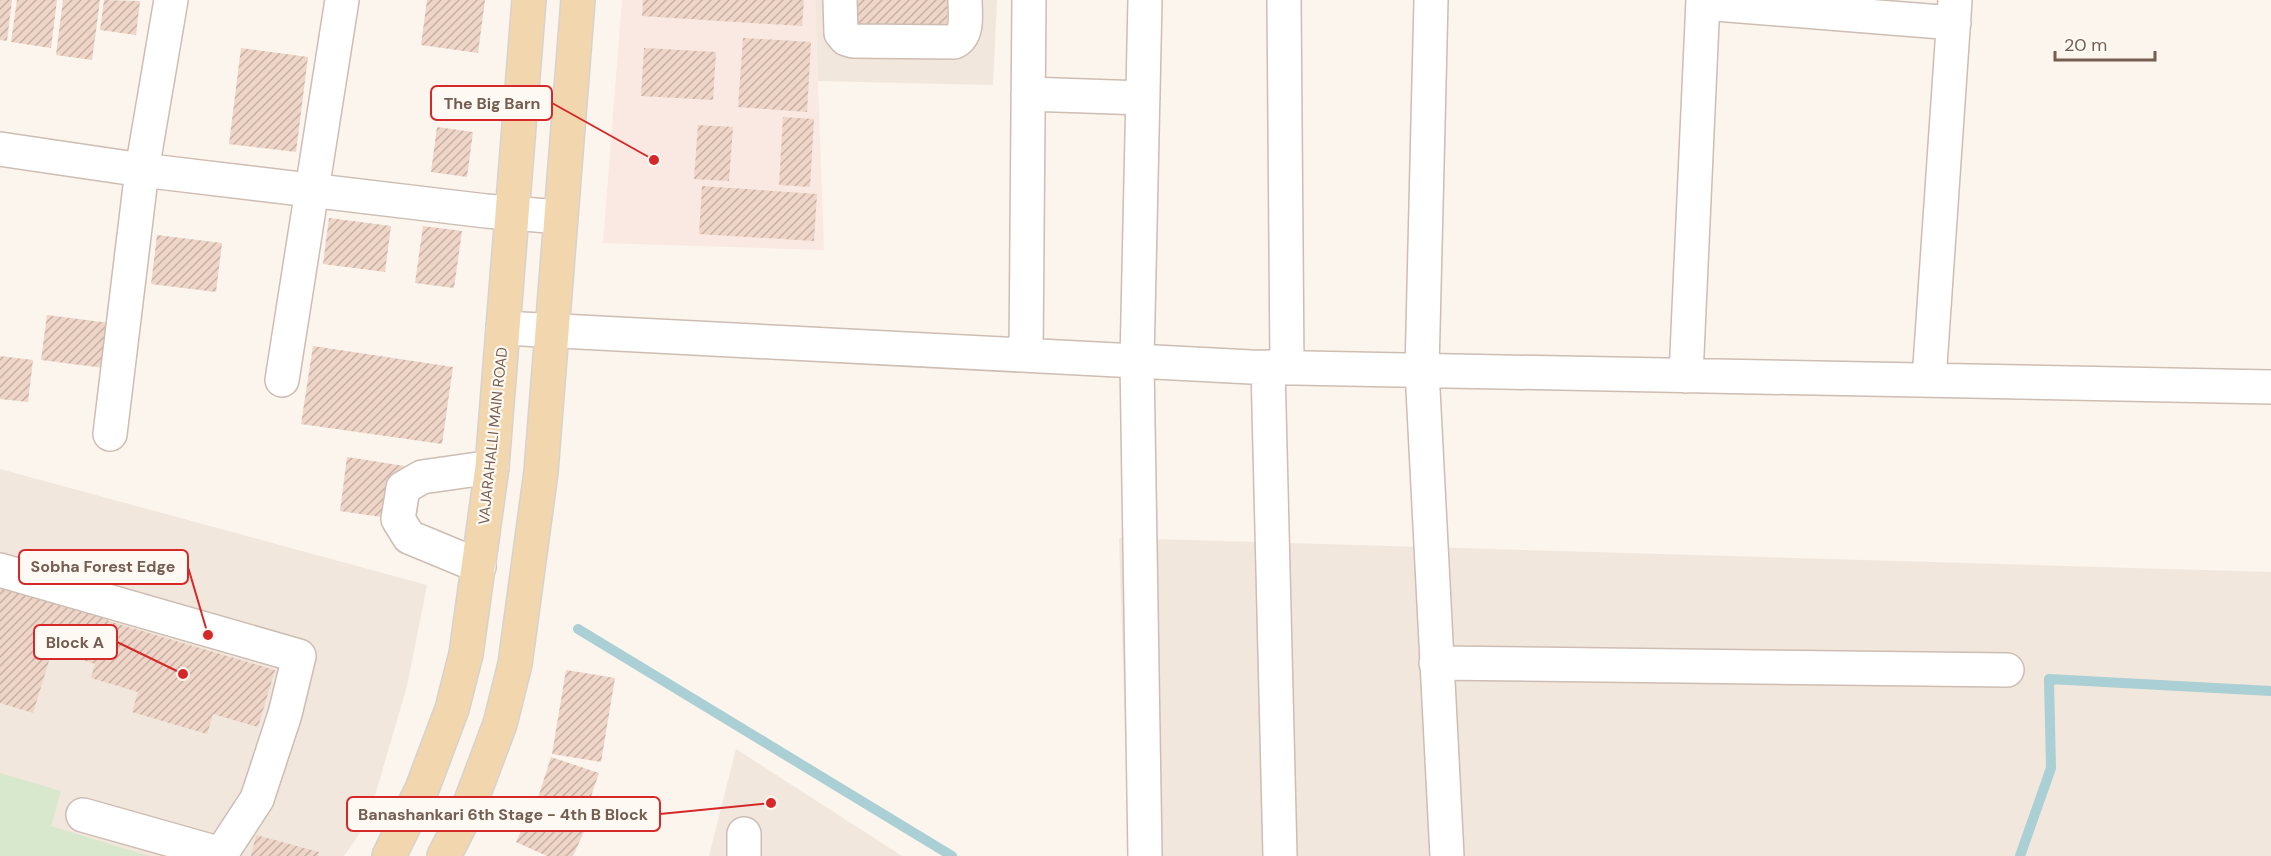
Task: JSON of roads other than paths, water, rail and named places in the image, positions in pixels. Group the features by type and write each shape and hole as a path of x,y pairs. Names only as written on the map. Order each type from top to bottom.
{"main road":[{"name":"VAJARAHALLI MAIN ROAD","path":"389,856 422,789 452,709 466,654 492,467 529,0"},
{"path":"444,856 468,809 496,735 515,664 541,472 578,0"}],"street":[{"path":"110,434 142,170 171,0"},
{"path":"282,380 342,0"},
{"path":"840,0 841,33 846,39 954,42 964,34 966,0"},
{"path":"1026,355 1029,0"},
{"path":"1145,0 1137,361 1145,856"},
{"path":"1280,856 1277,368 1284,0"},
{"path":"1431,0 1422,370 1447,856"},
{"path":"1686,376 1703,2 1954,12 1929,380"},
{"path":"1028,94 1143,98"},
{"path":"0,149 142,170 560,217"},
{"path":"503,328 1277,368 2271,387"},
{"path":"479,566 409,537 398,519 403,488 422,477 492,467"},
{"path":"0,570 299,656 285,714 257,799 221,855 83,815"},
{"path":"1436,663 2007,670"}],"waterway":[{"path":"578,629 952,856"},
{"path":"2020,856 2051,768 2049,679 2271,691"}],"place":[{"name":"The Big Barn","path":"654,160"},
{"name":"Sobha Forest Edge","path":"208,635"},
{"name":"Block A","path":"183,674"},
{"name":"Banashankari 6th Stage - 4th B Block","path":"771,803"}]}
